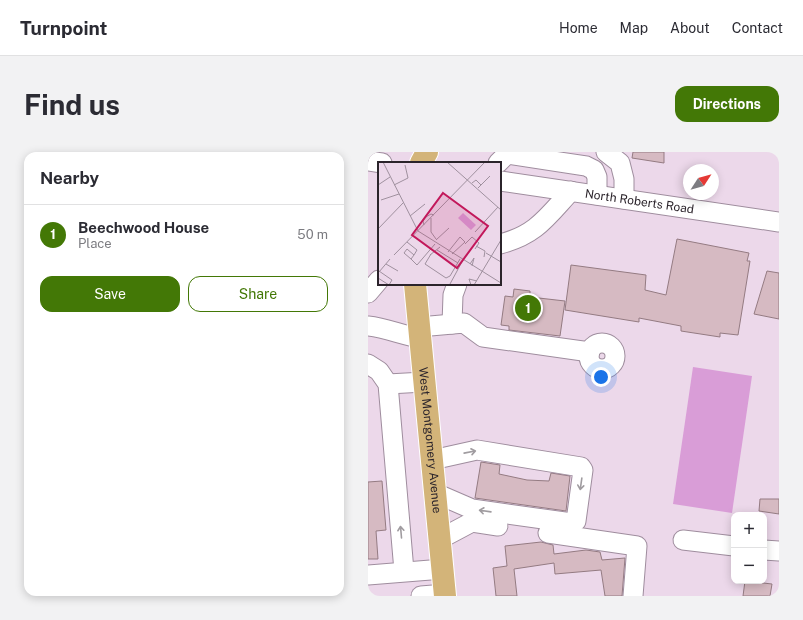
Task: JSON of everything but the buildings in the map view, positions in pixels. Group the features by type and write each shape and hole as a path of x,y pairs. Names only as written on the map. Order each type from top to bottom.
{"main road":[{"path":"422,162 427,152"},
{"name":"West Montgomery Avenue","path":"415,285 445,595"}],"street":[{"path":"606,152 620,163 624,178 624,199"},
{"path":"499,162 507,154 586,166 594,170 596,174 597,195"},
{"path":"368,161 378,162"},
{"name":"North Roberts Road","path":"501,181 779,222"},
{"path":"501,244 514,240 543,223 571,192"},
{"path":"368,293 378,281"},
{"path":"452,324 453,295 457,285"},
{"path":"368,326 380,327 401,335 452,324 464,323 483,337 590,352"},
{"path":"368,364 379,371 388,384 404,571"},
{"path":"388,384 424,382"},
{"path":"432,460 477,450 581,467 583,470 576,521 572,523 472,509 435,493"},
{"path":"440,539 472,522 637,546 633,596"},
{"path":"682,540 731,546"},
{"path":"767,550 779,551"},
{"path":"368,575 443,569"},
{"path":"421,596 445,595"}],"shaded area":[{"path":"693,367 752,376 732,512 673,504"}],"place":[{"name":"Beechwood House","path":"528,308"}]}
